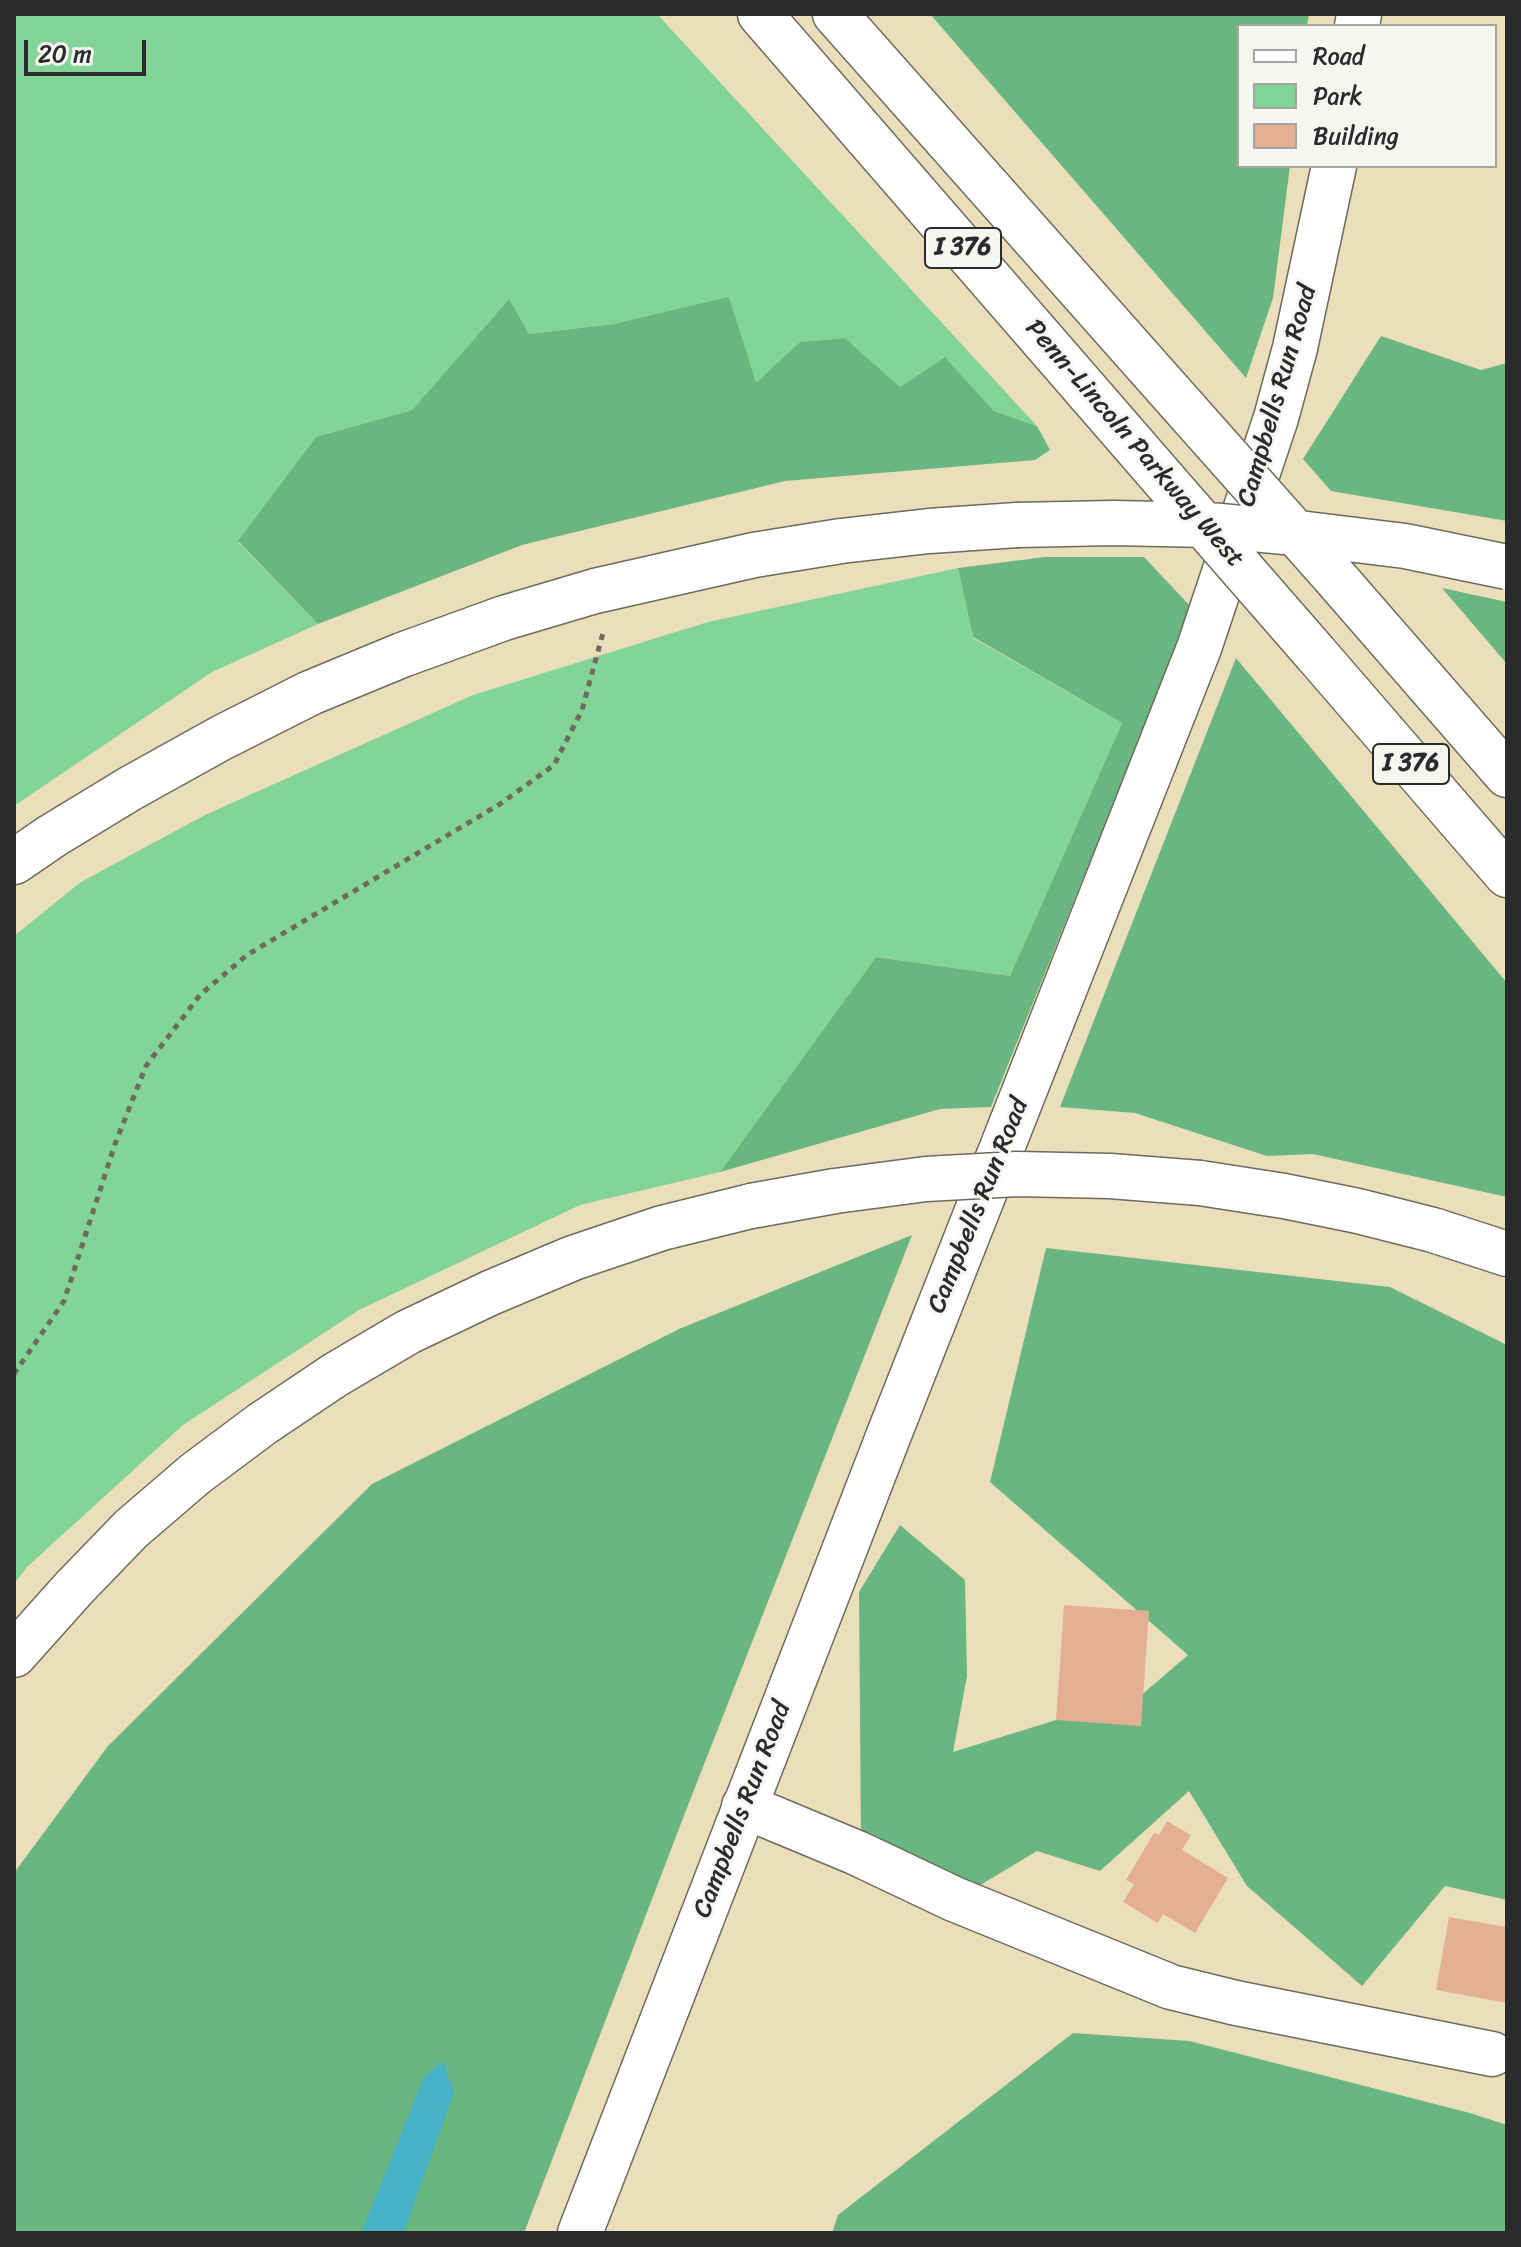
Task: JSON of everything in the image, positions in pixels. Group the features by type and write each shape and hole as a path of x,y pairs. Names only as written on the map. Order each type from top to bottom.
{"main road":[{"name":"Penn-Lincoln Parkway West","path":"760,14 1507,875"},
{"name":"I 376","path":"835,14 1507,775"},
{"name":"Campbells Run Road","path":"580,2233 744,1806 1199,648 1280,404 1334,168"},
{"path":"14,862 131,788 310,693 504,618 615,586 754,555 929,531 1113,523 1209,525 1307,534 1405,546 1507,567"},
{"path":"14,1655 131,1529 195,1474 335,1375 408,1332 490,1293 573,1258 662,1228 751,1206 926,1179 1017,1174 1110,1176 1200,1183 1284,1196 1433,1230 1507,1254"},
{"path":"744,1806 857,1853 954,1899 1171,1987 1492,2054"}],"path":[{"path":"14,1374 64,1301 115,1144 146,1066 200,995 247,955 500,804 554,765 582,710 615,586"}],"green space":[{"path":"14,14 657,14 1037,426 994,411 945,357 900,387 845,338 800,342 756,384 614,324 529,334 508,300 412,410 316,437 238,542 318,624 212,672 14,806"},
{"path":"930,14 1309,14 1307,24 1237,24 1237,168 1290,168 1273,298 1246,378"},
{"path":"729,297 756,383 800,342 845,338 900,387 945,357 994,411 1037,426 1050,450 1035,460 785,481 522,545 318,624 238,541 316,437 412,410 509,299 529,334 614,324"},
{"path":"1381,336 1481,370 1507,363 1507,521 1331,491 1303,459"},
{"path":"1045,557 1144,557 1192,608 991,1107 940,1109 720,1172 876,957 1010,976 1122,723 973,637 958,568"},
{"path":"958,568 973,638 1122,723 1010,976 876,957 720,1172 580,1205 359,1310 183,1425 27,1567 14,1584 14,936 81,882 205,815 473,695 708,622"},
{"path":"1442,588 1507,602 1507,664"},
{"path":"1236,658 1507,983 1507,1197 1313,1154 1267,1156 1135,1113 1060,1107"},
{"path":"912,1235 524,2233 14,2233 14,1873 108,1746 372,1484 679,1329"},
{"path":"1046,1248 1390,1287 1507,1345 1507,1900 1445,1886 1362,1986 1247,1886 1189,1791 1100,1871 1037,1851 972,1890 861,1839 859,1592 900,1525 965,1580 967,1676 953,1752 1056,1720 1124,1710 1188,1655 990,1482"},
{"path":"1073,2033 1189,2041 1507,2125 1507,2233 832,2233 838,2215"}],"water":[{"path":"443,2061 454,2093 403,2233 361,2233 424,2077"}],"building":[{"path":"1064,1605 1149,1611 1141,1726 1056,1720"},
{"path":"1167,1821 1191,1835 1182,1850 1228,1878 1195,1933 1163,1914 1158,1923 1123,1902 1134,1884 1126,1880 1154,1833 1159,1835"},
{"path":"1449,1917 1507,1927 1507,2003 1436,1990"}]}
